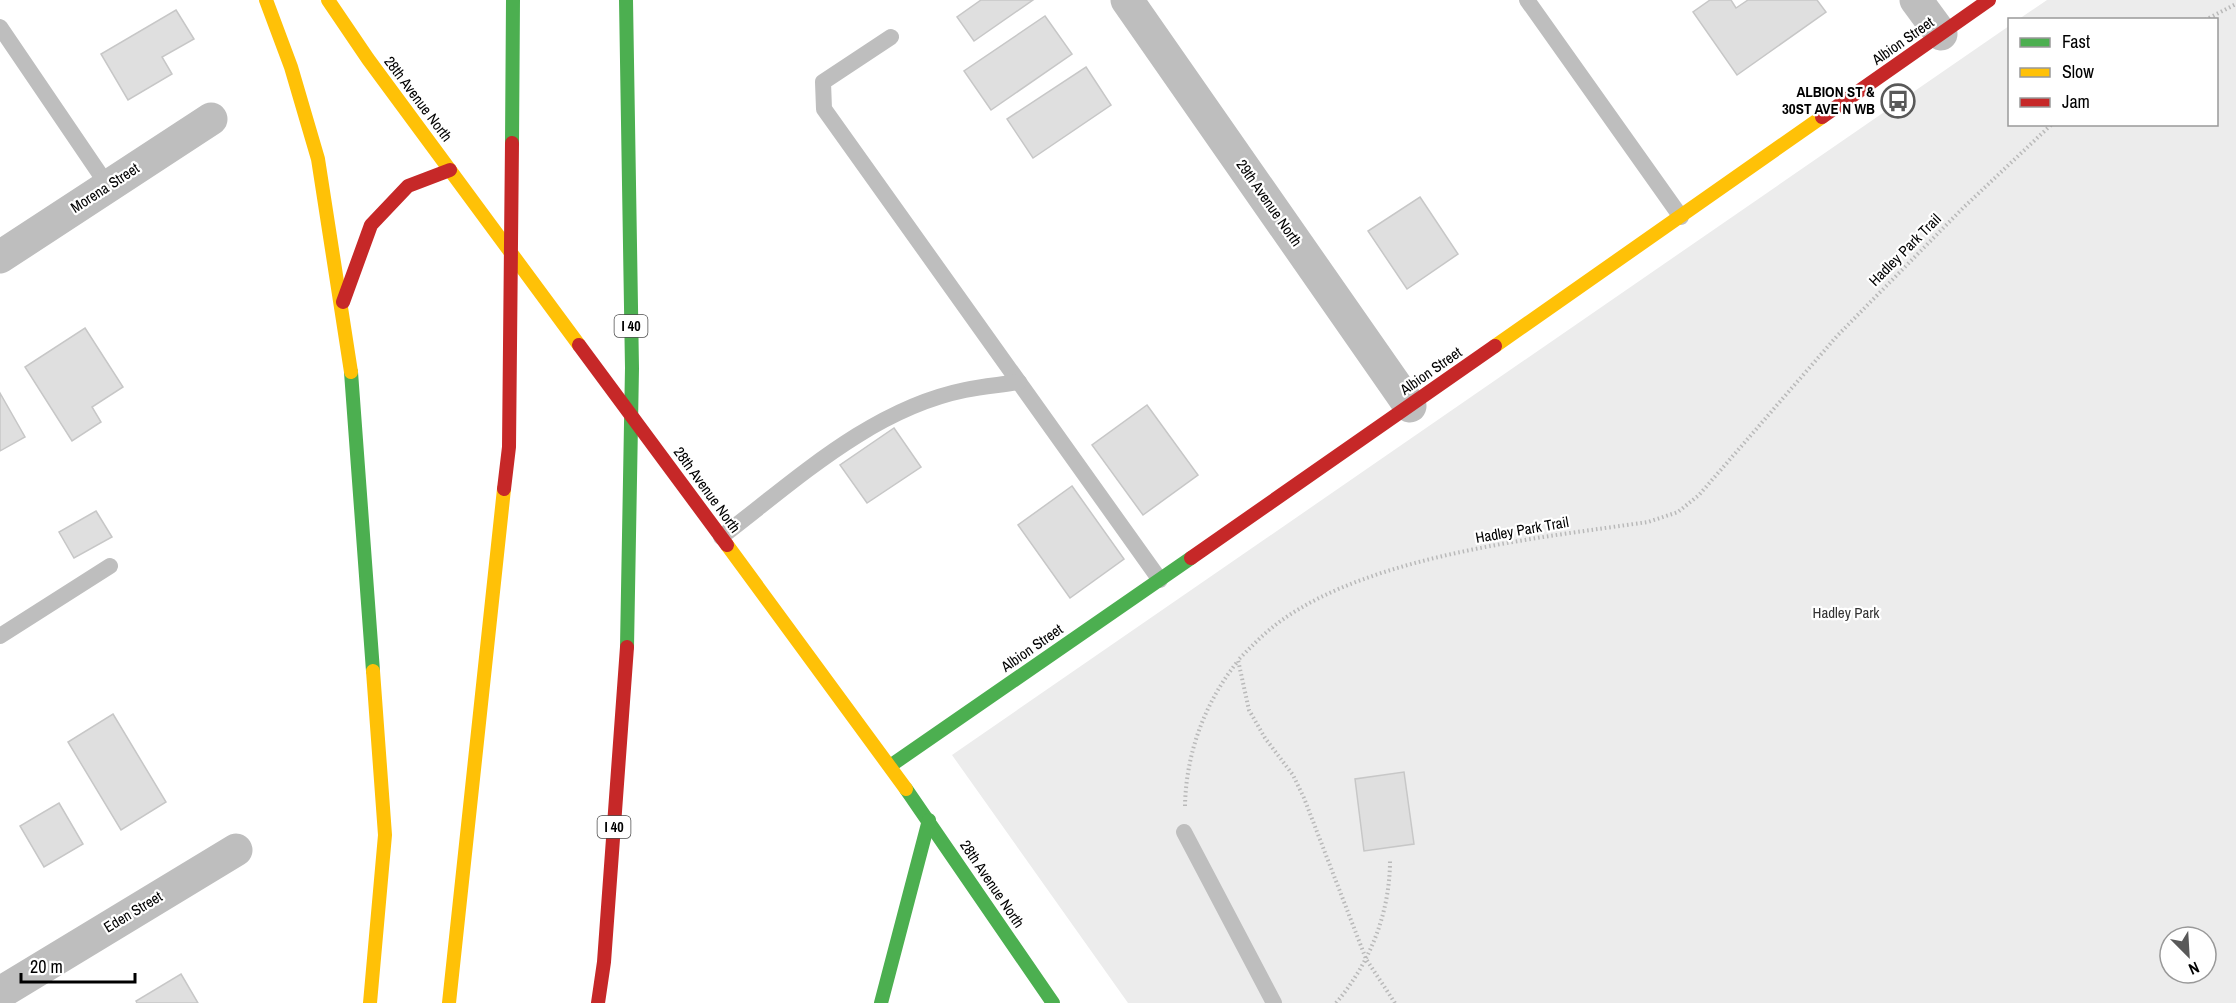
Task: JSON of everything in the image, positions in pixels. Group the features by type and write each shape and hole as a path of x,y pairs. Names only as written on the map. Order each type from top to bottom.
{"main road":[{"path":"266,0 291,67 318,159 352,377 385,836 370,1003"},
{"name":"28th Avenue North","path":"328,0 368,60 890,766 1053,1003"},
{"path":"449,1003 508,447 513,0"},
{"name":"I 40","path":"598,1003 604,962 627,651 632,368 626,0"},
{"name":"Albion Street","path":"890,766 1410,406 1989,0"},
{"path":"341,307 371,225 408,186 450,170"},
{"path":"881,1003 929,820"}],"street":[{"name":"29th Avenue North","path":"1127,0 1410,406"},
{"path":"1916,0 1941,34"},
{"name":"Morena Street","path":"0,257 211,119"},
{"name":"Eden Street","path":"0,993 236,850"}],"lane":[{"path":"1527,0 1681,217"},
{"path":"0,27 108,186"},
{"path":"891,37 823,82 824,109 1160,580"},
{"path":"721,537 867,429 920,404 964,390 1019,382"},
{"path":"0,636 110,566"},
{"path":"1184,832 1274,1003"}],"path":[{"path":"2209,18 2236,4"},
{"name":"Hadley Park Trail","path":"1184,832 1188,765 1200,727 1217,691 1238,660 1260,637 1309,604 1401,568 1456,554 1648,522 1678,512 1716,477 1837,336 1964,208 2050,126"},
{"path":"1238,660 1249,710 1265,738 1293,775 1312,813 1366,959 1395,1003"},
{"path":"1336,1003 1353,983 1366,959 1387,902 1390,860"}],"green space":[{"name":"Hadley Park","path":"2047,0 2236,0 2236,1003 1128,1003 952,755 2008,27 2008,126 2218,126 2218,18 2020,18"}],"building":[{"path":"981,0 1033,0 974,41 957,17"},
{"path":"1710,0 1731,0 1736,8 1748,0 1817,0 1826,12 1737,75 1693,12"},
{"path":"176,10 194,39 162,57 172,74 128,100 101,54"},
{"path":"1045,16 1072,54 991,110 964,71"},
{"path":"1086,67 1111,105 1033,158 1007,119"},
{"path":"1420,197 1458,254 1407,289 1368,231"},
{"path":"85,328 123,387 92,407 101,422 72,441 25,367"},
{"path":"0,393 25,437 0,451"},
{"path":"1147,405 1198,475 1143,515 1092,445"},
{"path":"894,428 921,467 867,503 840,465"},
{"path":"1072,486 1124,559 1070,598 1018,525"},
{"path":"96,511 112,537 74,558 59,532"},
{"path":"113,714 166,802 121,830 68,742"},
{"path":"1404,772 1414,844 1364,851 1355,779"},
{"path":"59,803 83,844 44,867 20,826"},
{"path":"181,974 198,1003 137,1003 136,1001"}],"traffic: fast":[{"path":"512,143 513,0"},
{"path":"626,0 632,368 627,647"},
{"path":"351,372 373,671"},
{"path":"890,766 1191,558"},
{"path":"906,789 1053,1003"},
{"path":"881,1003 929,820"}],"traffic: slow":[{"path":"266,0 291,67 318,159 351,372"},
{"path":"328,0 368,59 579,345"},
{"path":"1495,346 1822,117"},
{"path":"449,1003 504,489"},
{"path":"727,545 906,789"},
{"path":"370,1003 385,835 373,671"}],"traffic: jam":[{"path":"1822,117 1989,0"},
{"path":"504,489 509,447 512,143"},
{"path":"343,302 371,225 408,186 450,170"},
{"path":"579,345 727,545"},
{"path":"1191,558 1495,346"},
{"path":"598,1003 604,962 627,647"}],"place":[{"name":"ALBION ST & 30ST AVE N WB","path":"1898,101"}]}
